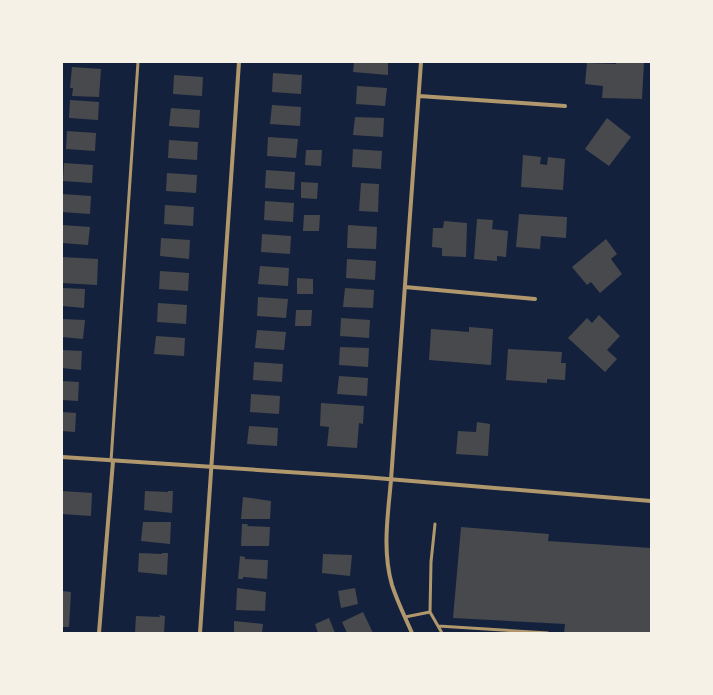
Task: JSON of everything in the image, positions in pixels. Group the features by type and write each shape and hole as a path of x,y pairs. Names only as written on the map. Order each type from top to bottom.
{"street":[{"path":"200,633 239,62"},
{"path":"412,633 392,584 386,552 385,535 391,480 421,62"},
{"path":"419,96 565,106"},
{"path":"405,287 535,299"},
{"path":"62,457 391,480 651,501"},
{"path":"99,633 112,461"}],"lane":[{"path":"112,461 138,62"},
{"path":"435,524 431,562 430,612 442,633"},
{"path":"405,617 430,612"},
{"path":"438,626 548,633"}],"building":[{"path":"354,62 388,62 388,75 353,72"},
{"path":"616,62 644,62 642,99 602,98 603,86 585,84 587,63 616,64"},
{"path":"72,67 101,69 99,97 72,96 73,88 70,88"},
{"path":"273,73 302,75 301,94 272,92"},
{"path":"174,75 203,77 202,96 173,94"},
{"path":"357,86 387,88 385,106 356,104"},
{"path":"70,100 99,102 98,120 69,118"},
{"path":"272,105 301,107 300,126 270,124"},
{"path":"171,108 200,110 199,128 169,126"},
{"path":"355,117 384,118 383,137 353,135"},
{"path":"607,118 631,137 609,166 585,149"},
{"path":"67,131 96,133 95,151 66,149"},
{"path":"268,137 298,139 296,158 267,156"},
{"path":"169,140 198,142 197,160 168,158"},
{"path":"353,149 382,151 381,169 352,167"},
{"path":"306,150 322,150 321,166 305,165"},
{"path":"523,155 541,157 540,164 547,165 548,157 565,159 563,190 521,187"},
{"path":"64,163 93,165 92,183 63,181"},
{"path":"266,170 295,172 294,190 265,188"},
{"path":"167,173 197,175 196,193 166,191"},
{"path":"301,182 318,183 317,199 301,198"},
{"path":"361,183 379,184 378,212 359,211"},
{"path":"62,194 91,196 90,214 62,212"},
{"path":"265,201 294,203 293,222 264,220"},
{"path":"165,205 194,207 193,226 164,224"},
{"path":"519,214 567,217 566,238 541,236 540,249 516,247"},
{"path":"304,215 320,215 319,231 303,231"},
{"path":"477,219 493,220 492,229 508,231 506,257 497,256 497,261 474,259"},
{"path":"444,221 467,223 466,257 442,256 442,248 432,247 433,228 443,228"},
{"path":"62,225 90,227 88,245 62,243"},
{"path":"348,225 377,227 376,249 347,248"},
{"path":"262,234 291,236 290,254 261,252"},
{"path":"161,238 190,240 189,259 160,256"},
{"path":"606,239 617,254 611,259 622,274 600,293 591,282 587,285 572,267"},
{"path":"62,257 98,259 97,285 62,283"},
{"path":"347,259 376,261 375,280 346,278"},
{"path":"260,266 289,268 288,286 258,284"},
{"path":"160,271 189,273 188,291 159,289"},
{"path":"297,278 313,279 313,294 297,294"},
{"path":"62,288 85,289 84,308 62,306"},
{"path":"345,288 374,290 373,308 343,307"},
{"path":"258,297 288,299 286,318 257,316"},
{"path":"158,303 187,305 186,324 157,322"},
{"path":"296,310 312,310 311,326 295,326"},
{"path":"599,315 620,336 607,350 617,359 605,372 568,338 587,318 592,323"},
{"path":"341,318 370,320 369,338 340,336"},
{"path":"62,319 85,320 83,339 62,337"},
{"path":"469,327 493,329 491,365 429,360 431,329 469,332"},
{"path":"257,330 286,332 284,350 255,348"},
{"path":"156,336 185,338 184,356 154,354"},
{"path":"340,347 369,348 368,367 339,365"},
{"path":"508,349 562,352 561,363 566,363 565,380 547,379 547,383 506,380"},
{"path":"62,350 82,351 81,370 62,368"},
{"path":"254,362 283,364 282,382 253,380"},
{"path":"339,376 368,378 367,396 337,394"},
{"path":"62,381 79,382 78,401 62,400"},
{"path":"251,394 280,396 279,414 250,412"},
{"path":"321,403 364,406 363,424 359,423 357,448 327,446 329,427 320,426"},
{"path":"62,412 76,413 75,432 62,431"},
{"path":"477,422 490,424 488,456 456,454 458,431 476,432"},
{"path":"249,426 278,428 277,446 247,444"},
{"path":"62,491 92,493 91,516 62,514"},
{"path":"145,491 173,491 172,513 144,510"},
{"path":"243,497 271,501 270,519 241,519"},
{"path":"143,522 171,522 170,544 141,541"},
{"path":"242,524 248,524 247,526 270,527 269,546 241,546"},
{"path":"461,527 549,534 548,541 651,548 651,633 564,633 565,624 453,618"},
{"path":"139,553 168,553 167,575 138,572"},
{"path":"323,554 352,555 350,576 322,573"},
{"path":"240,556 245,557 245,559 268,560 267,579 243,577 243,579 238,579"},
{"path":"237,588 266,592 265,611 236,610"},
{"path":"355,588 358,604 341,608 338,591"},
{"path":"62,591 71,592 69,627 62,627"},
{"path":"363,612 373,633 347,633 342,622"},
{"path":"159,615 165,616 164,633 135,633 136,616 160,617"},
{"path":"329,618 335,633 318,633 315,624"},
{"path":"234,621 263,624 262,633 234,633"}]}
